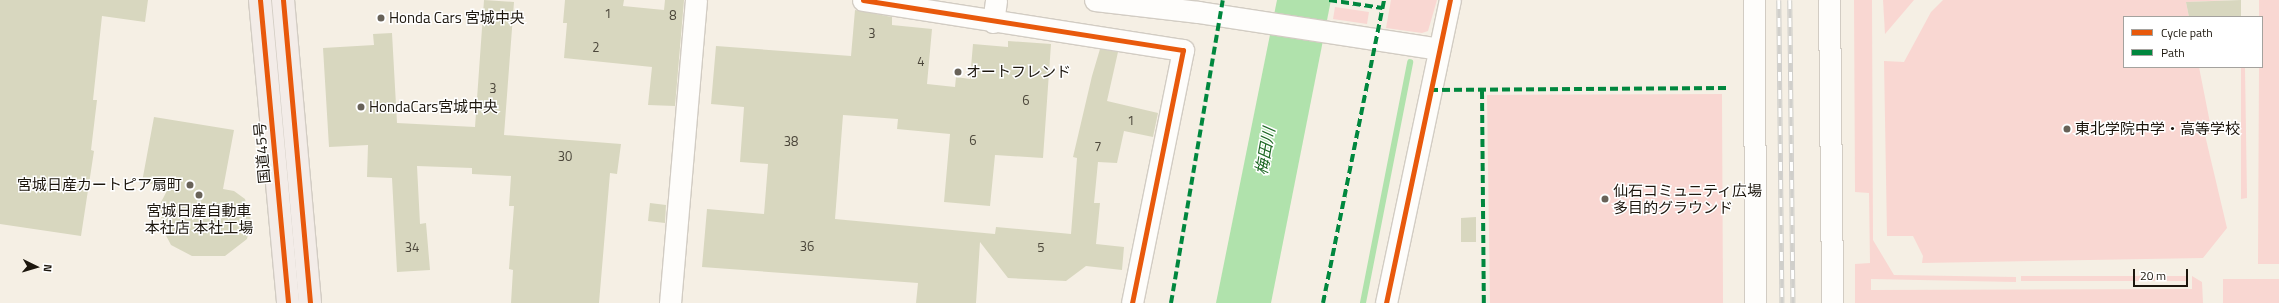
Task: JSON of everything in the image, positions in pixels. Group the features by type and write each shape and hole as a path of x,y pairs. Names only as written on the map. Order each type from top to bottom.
{"highway":[{"name":"国道45号","path":"260,0 288,303"},
{"path":"283,0 310,303"}],"street":[{"path":"670,303 696,0"},
{"path":"863,0 993,22 1183,50 1132,303"},
{"path":"993,22 996,0"},
{"path":"1095,0 1199,6 1230,17 1439,49"},
{"path":"1386,303 1450,0"},
{"path":"1754,0 1755,303"},
{"path":"1830,0 1832,303"}],"shaded area":[{"path":"1391,0 1437,0 1428,31 1422,33 1386,28"},
{"path":"1854,0 1872,0 1873,240 1894,275 2016,277 2016,282 1871,279 1871,290 2192,289 2192,276 2202,282 2203,303 1855,303 1855,264 1870,263 1869,193 1855,192"},
{"path":"1883,0 1914,0 1885,34"},
{"name":"東北学院中学・高等学校","path":"1943,0 2230,0 2186,2 2189,16 2123,16 2123,68 2199,68 2212,133 2205,135 2227,228 2203,258 1922,263 1923,256 1913,236 1887,236 1884,61 1904,62 1931,12"},
{"path":"2259,0 2279,0 2279,264 2258,264 2259,68 2263,68 2263,16 2259,16"},
{"path":"1335,7 1369,12 1367,24 1333,19"},
{"path":"2241,68 2245,68 2247,198 2241,199"},
{"name":"仙石コミュニティ広場 多目的グラウンド","path":"1722,94 1723,303 1490,303 1487,95"},
{"path":"2021,276 2188,276 2188,281 2021,281"},
{"path":"2223,279 2279,279 2279,303 2223,303"}],"water":[{"name":"梅田川","path":"1277,0 1331,0 1271,303 1216,303"}],"building":[{"path":"0,0 148,0 145,22 102,16 93,100 97,100 91,150 94,151 81,236 0,224"},
{"path":"484,0 514,2 504,135 621,144 617,174 610,173 599,303 511,303 513,270 509,269 514,206 509,206 511,176 472,174 472,168 417,166 420,224 426,223 430,270 397,272 392,178 367,177 368,145 329,147 323,48 374,45 373,34 392,33 397,123 475,127"},
{"path":"565,0 624,0 623,6 664,10 665,0 684,0 675,106 648,105 652,67 564,58 567,23 563,23"},
{"path":"2241,0 2241,16 2189,16 2186,2"},
{"path":"855,10 892,17 892,25 932,29 927,84 955,87 956,77 970,79 973,44 1008,47 1008,41 1051,44 1043,158 995,155 990,206 944,202 950,134 897,129 898,119 843,115 835,219 995,234 996,227 1071,234 1077,158 1073,157 1092,76 1100,49 1118,52 1107,101 1158,113 1153,137 1124,131 1117,163 1098,162 1094,203 1100,203 1096,244 1124,247 1122,270 1086,266 1066,281 1008,278 980,242 976,303 916,303 918,283 702,267 707,209 764,214 768,164 740,162 744,107 711,104 716,46 851,56"},
{"name":"宮城日産カートピア扇町","path":"154,117 234,130 223,189 234,191 245,199 251,221 247,239 225,256 192,256 171,245 161,226 160,204 169,187 142,182"},
{"path":"650,203 666,205 665,223 648,221"},
{"path":"1476,217 1476,242 1461,242 1461,218"}],"waterway":[{"path":"1363,303 1410,63"}],"railway":[{"path":"1779,0 1782,303"},
{"path":"1790,0 1793,303"}],"marked path":[{"path":"1171,303 1223,0"},
{"path":"1329,0 1382,8"},
{"path":"1323,303 1384,0"},
{"path":"1430,90 1726,88"},
{"path":"1482,91 1484,303"}],"cycle path":[{"path":"260,0 288,303"},
{"path":"283,0 310,303"},
{"path":"863,0 1183,50 1132,303"},
{"path":"1386,303 1450,0"}],"place":[{"name":"Honda Cars 宮城中央","path":"381,18"},
{"name":"オートフレンド","path":"958,72"},
{"name":"HondaCars宮城中央","path":"361,107"},
{"name":"東北学院中学・高等学校","path":"2067,129"},
{"name":"宮城日産カートピア扇町","path":"190,185"},
{"name":"宮城日産自動車 本社店 本社工場","path":"199,195"},
{"name":"仙石コミュニティ広場 多目的グラウンド","path":"1605,199"}]}
